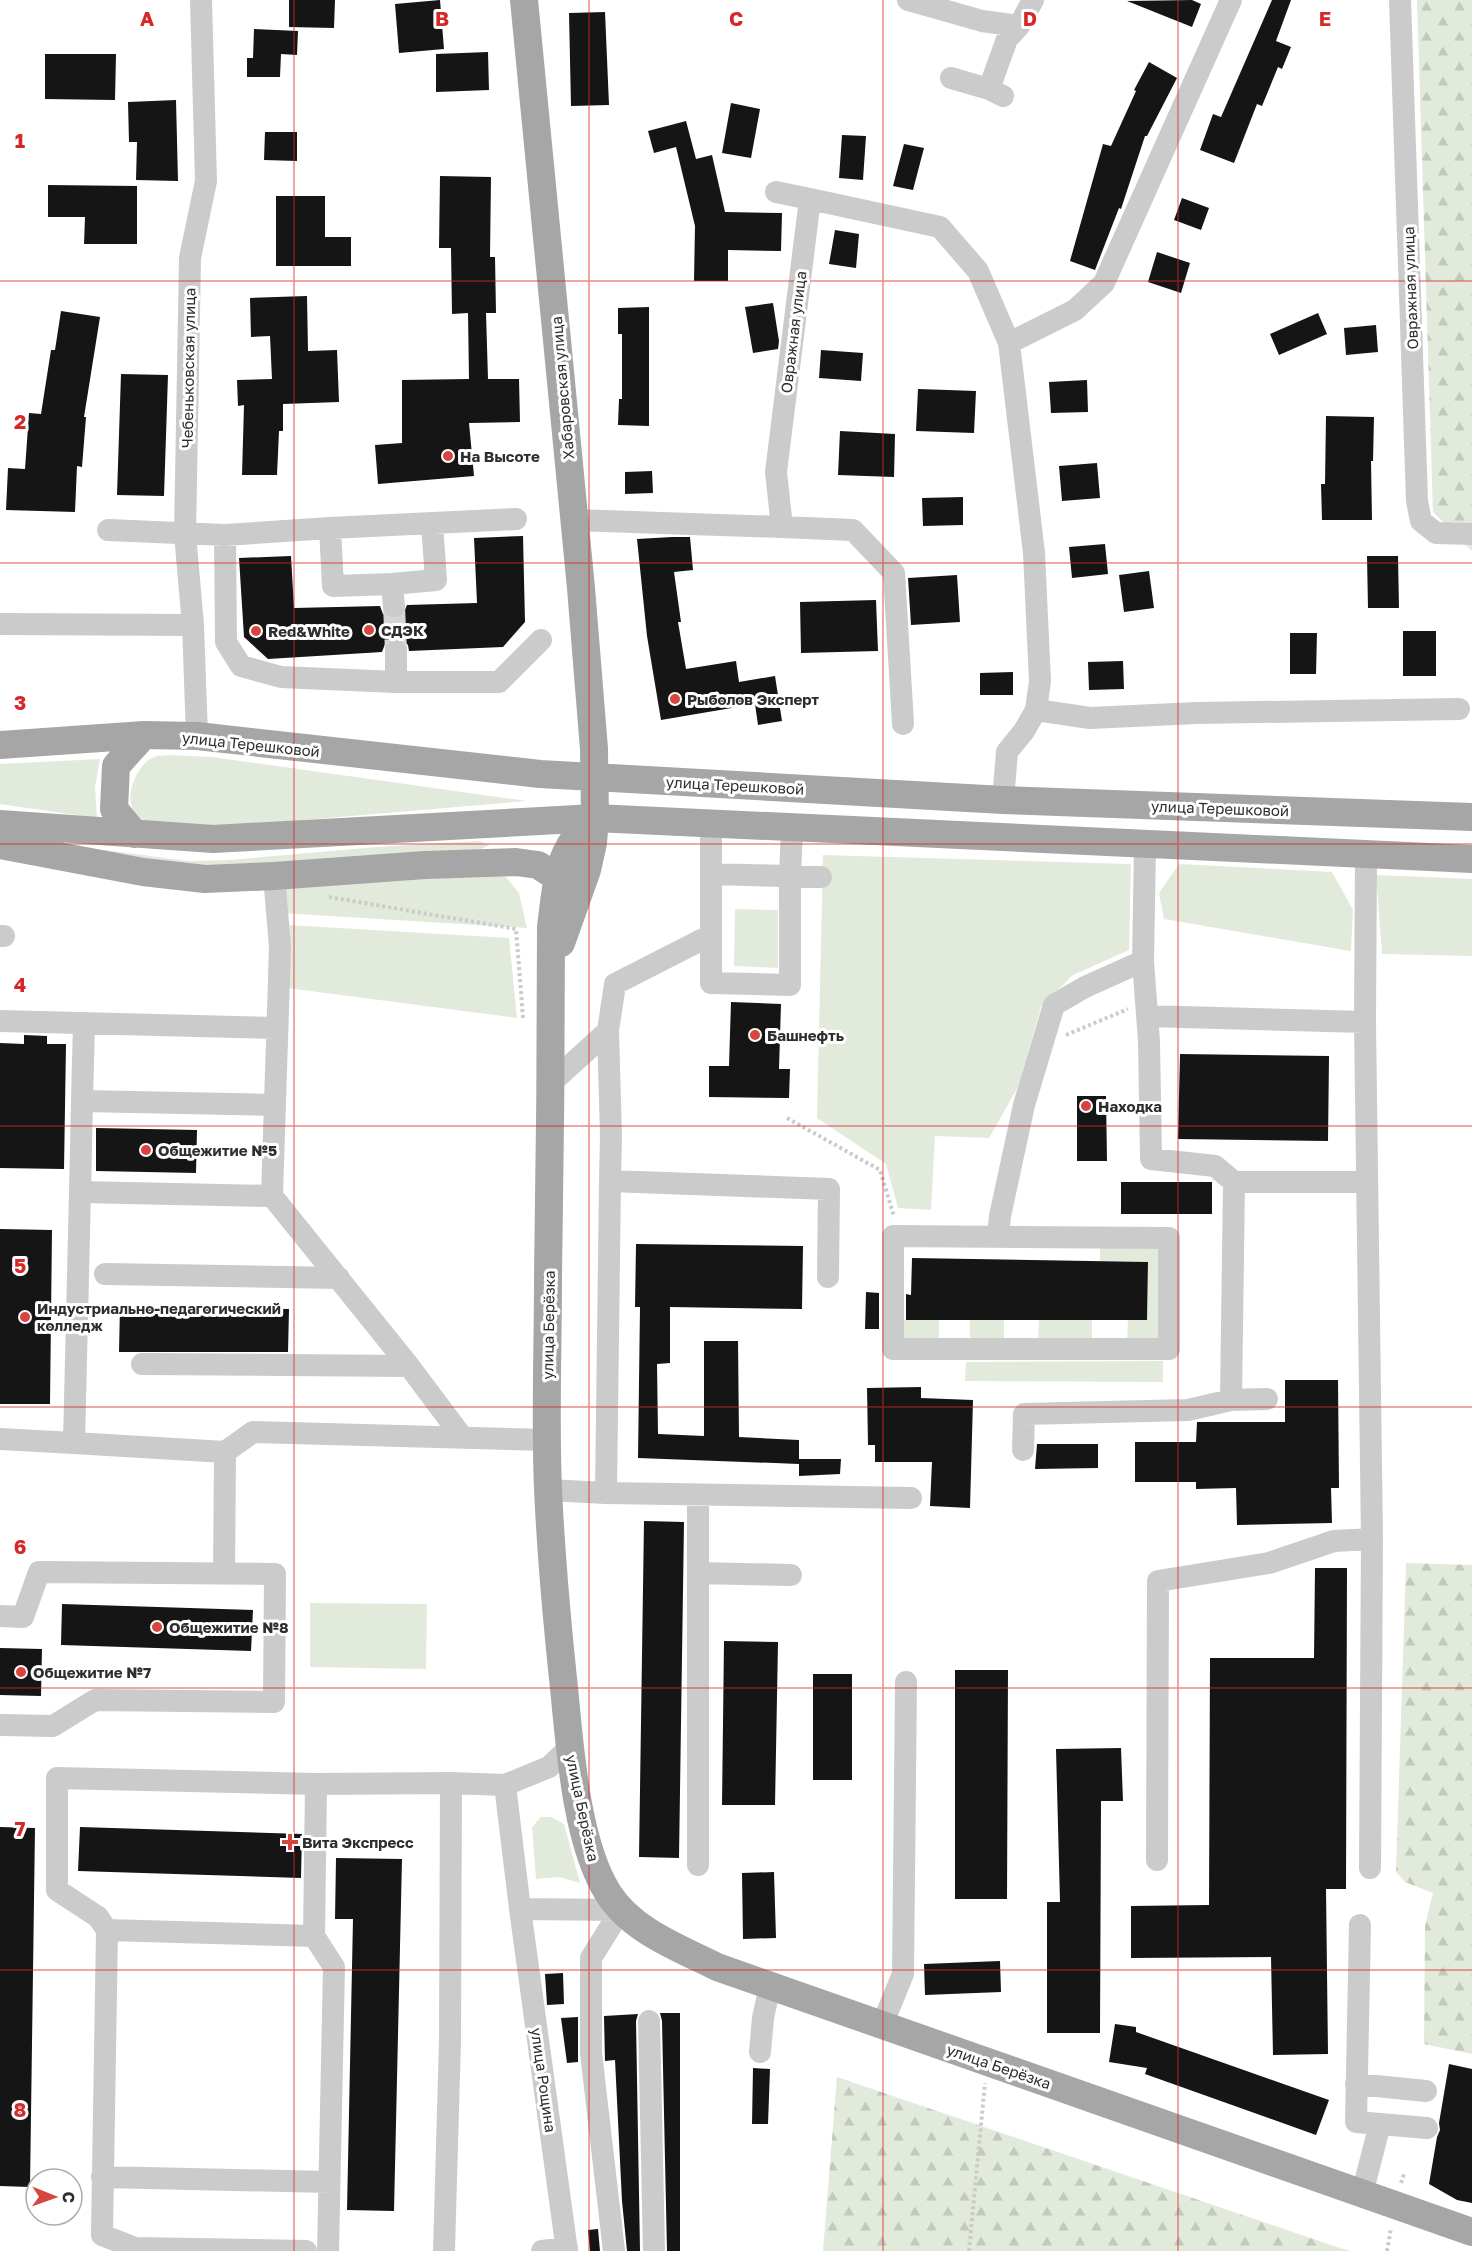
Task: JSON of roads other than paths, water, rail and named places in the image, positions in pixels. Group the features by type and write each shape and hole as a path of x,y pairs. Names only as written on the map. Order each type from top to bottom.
{"main road":[{"name":"Хабаровская улица","path":"524,0 574,520 595,776"},
{"name":"улица Терешковой","path":"0,745 144,735 197,736 529,773 1003,800 1472,817"},
{"path":"135,834 114,809 116,766 144,735"},
{"name":"улица Берёзка","path":"551,968 587,870 595,818 595,776"},
{"name":"улица Берёзка","path":"595,818 575,838 563,858 551,927 546,1440 556,1611 570,1747 589,1847 598,1874 621,1910 639,1925 717,1967 1472,2232"},
{"path":"0,824 213,838 595,818 1472,859"},
{"path":"0,845 205,879 425,865 516,862 538,866 558,878"}],"street":[{"name":"Чебеньковская улица","path":"197,736 194,625 185,534 190,258 206,181 201,0"},
{"path":"908,0 982,21 1019,26"},
{"path":"951,78 996,93 1007,39 1019,26 1033,0"},
{"path":"1009,343 1075,310 1104,283 1231,0"},
{"name":"Овражная улица","path":"1400,0 1417,501 1421,521 1436,533 1472,534"},
{"path":"776,192 940,227 978,271 1009,343 1034,553 1040,681 1036,710 1024,731 1007,752 1003,800"},
{"name":"Овражная улица","path":"782,527 776,472 810,199"},
{"path":"108,530 225,535 516,519"},
{"path":"574,520 853,530 894,573 903,724"},
{"path":"330,528 333,586 393,595 436,580 432,524"},
{"path":"225,535 226,642 241,666 281,677 396,682 499,682 541,640"},
{"path":"0,624 194,625"},
{"path":"396,651 396,682"},
{"path":"1036,710 1090,718 1197,713 1459,709"},
{"path":"711,824 711,983 790,985 792,828"},
{"path":"1145,845 1143,961 1147,1009 1150,1159 1215,1166 1234,1182 1366,1182"},
{"path":"1366,855 1366,1182 1372,1539 1370,1868"},
{"path":"712,874 821,877"},
{"path":"274,876 280,947 272,1196 409,1365 463,1438"},
{"path":"606,1493 611,1136 608,1031 615,984 711,935"},
{"path":"998,1237 1000,1216 1024,1105 1054,1005 1085,987 1143,961"},
{"path":"1147,1009 1365,1022"},
{"path":"0,1021 277,1028"},
{"path":"74,1443 84,1023"},
{"path":"551,1083 608,1031"},
{"path":"82,1101 275,1105"},
{"path":"610,1181 829,1189 828,1277"},
{"path":"1232,1400 1234,1182"},
{"path":"80,1191 272,1196"},
{"path":"893,1236 998,1237 1169,1238 1168,1348 893,1349 893,1236"},
{"path":"105,1274 339,1278"},
{"path":"142,1364 409,1365"},
{"path":"1023,1450 1024,1414 1188,1410 1232,1400 1267,1400"},
{"path":"0,1439 225,1452 252,1432 546,1440"},
{"path":"224,1574 225,1452"},
{"path":"548,1490 911,1498"},
{"path":"698,1495 698,1865"},
{"path":"1157,1860 1158,1581 1269,1563 1334,1541 1372,1539"},
{"path":"0,1616 23,1617 39,1572 275,1574 274,1702 95,1701 53,1726 0,1725"},
{"path":"698,1573 791,1575"},
{"path":"882,2025 903,1974 906,1682"},
{"path":"306,2251 135,2250 102,2235 107,1930 98,1917 57,1890 57,1779 505,1785 549,1767 570,1747"},
{"path":"444,2251 450,2040 452,1783"},
{"path":"316,1784 314,1936 334,1967 328,2251"},
{"name":"улица Рощина","path":"505,1785 567,2249"},
{"path":"520,1909 621,1910"},
{"path":"615,2251 591,2054 591,1958 621,1910"},
{"path":"1360,1925 1356,2122 1427,2128"},
{"path":"107,1930 314,1936"},
{"path":"760,2052 763,2018 770,1986"},
{"path":"649,2021 654,2251"},
{"path":"1356,2084 1426,2091"},
{"path":"1362,2194 1380,2124"},
{"path":"102,2176 330,2182"},
{"path":"542,2251 567,2249"}],"tunnel":[{"path":"394,606 396,651"}],"place":[{"name":"На Высоте","path":"448,456"},
{"name":"СДЭК","path":"369,630"},
{"name":"Red&White","path":"256,631"},
{"name":"Рыболов Эксперт","path":"675,699"},
{"name":"Башнефть","path":"755,1035"},
{"name":"Находка","path":"1086,1106"},
{"name":"Общежитие №5","path":"146,1150"},
{"name":"Индустриально-педагогический колледж","path":"25,1317"},
{"name":"Общежитие №8","path":"157,1627"},
{"name":"Общежитие №7","path":"21,1672"},
{"name":"Вита Экспресс","path":"290,1842"}]}
